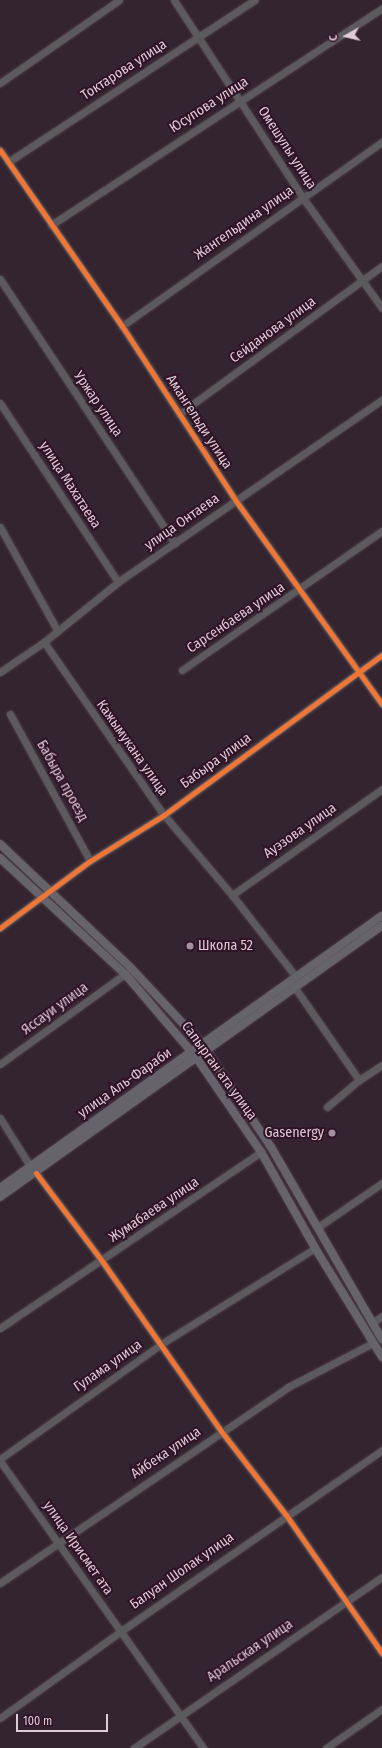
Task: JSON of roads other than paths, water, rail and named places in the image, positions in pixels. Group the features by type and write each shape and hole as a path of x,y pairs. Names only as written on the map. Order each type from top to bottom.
{"main road":[{"name":"Сапырган ата улица","path":"0,844 131,968 204,1047 271,1147 382,1339"},
{"name":"Сапырган ата улица","path":"0,858 125,974 194,1054 261,1152 315,1248 382,1357"},
{"name":"улица Аль-Фараби","path":"204,1047 293,979 382,916"},
{"name":"улица Аль-Фараби","path":"0,1197 33,1170 194,1054 295,988 382,926"},
{"name":"улица Аль-Фараби","path":"0,1188 33,1170"}],"street":[{"path":"0,83 119,0"},
{"name":"Омешулы улица","path":"174,0 303,198 382,308"},
{"name":"Токтарова улица","path":"8,162 254,0"},
{"name":"Юсупова улица","path":"51,225 382,8"},
{"name":"Жангельдина улица","path":"122,326 382,142"},
{"name":"Амангельди улица","path":"0,150 122,326 236,501 382,704"},
{"name":"Сейданова улица","path":"179,414 382,266"},
{"name":"Уржар улица","path":"0,279 175,543"},
{"name":"улица Онтаева","path":"0,672 44,642 118,582 382,400"},
{"name":"улица Махатаева","path":"0,403 118,582"},
{"path":"0,527 57,630"},
{"name":"Сарсенбаева улица","path":"182,670 300,590 382,531"},
{"name":"Кажымукана улица","path":"44,642 164,814 232,895 293,979 295,988 359,1080"},
{"name":"Бабыра улица","path":"0,928 43,898 90,861 164,814 382,655"},
{"name":"Бабыра проезд","path":"10,714 90,861"},
{"name":"Ауэзова улица","path":"232,895 382,789"},
{"name":"Яссауи улица","path":"0,1064 125,974"},
{"path":"327,1107 359,1080 382,1065"},
{"path":"0,1118 33,1170 102,1261 162,1344 221,1431 286,1515 345,1602 382,1653"},
{"name":"Жумабаева улица","path":"0,1328 102,1261 261,1152"},
{"path":"318,1227 382,1183"},
{"name":"Гулама улица","path":"0,1460 162,1344 315,1248"},
{"path":"372,1323 382,1316"},
{"name":"Айбека улица","path":"0,1582 288,1387 373,1343"},
{"name":"Балуан Шолак улица","path":"0,1718 286,1515 382,1450"},
{"name":"улица Ирисмет ата","path":"0,1460 203,1748"},
{"name":"Аральская улица","path":"134,1748 180,1714 382,1577"},
{"path":"326,1748 382,1709"}],"place":[{"name":"Школа 52","path":"190,946"},
{"name":"Gasenergy","path":"332,1133"}]}
